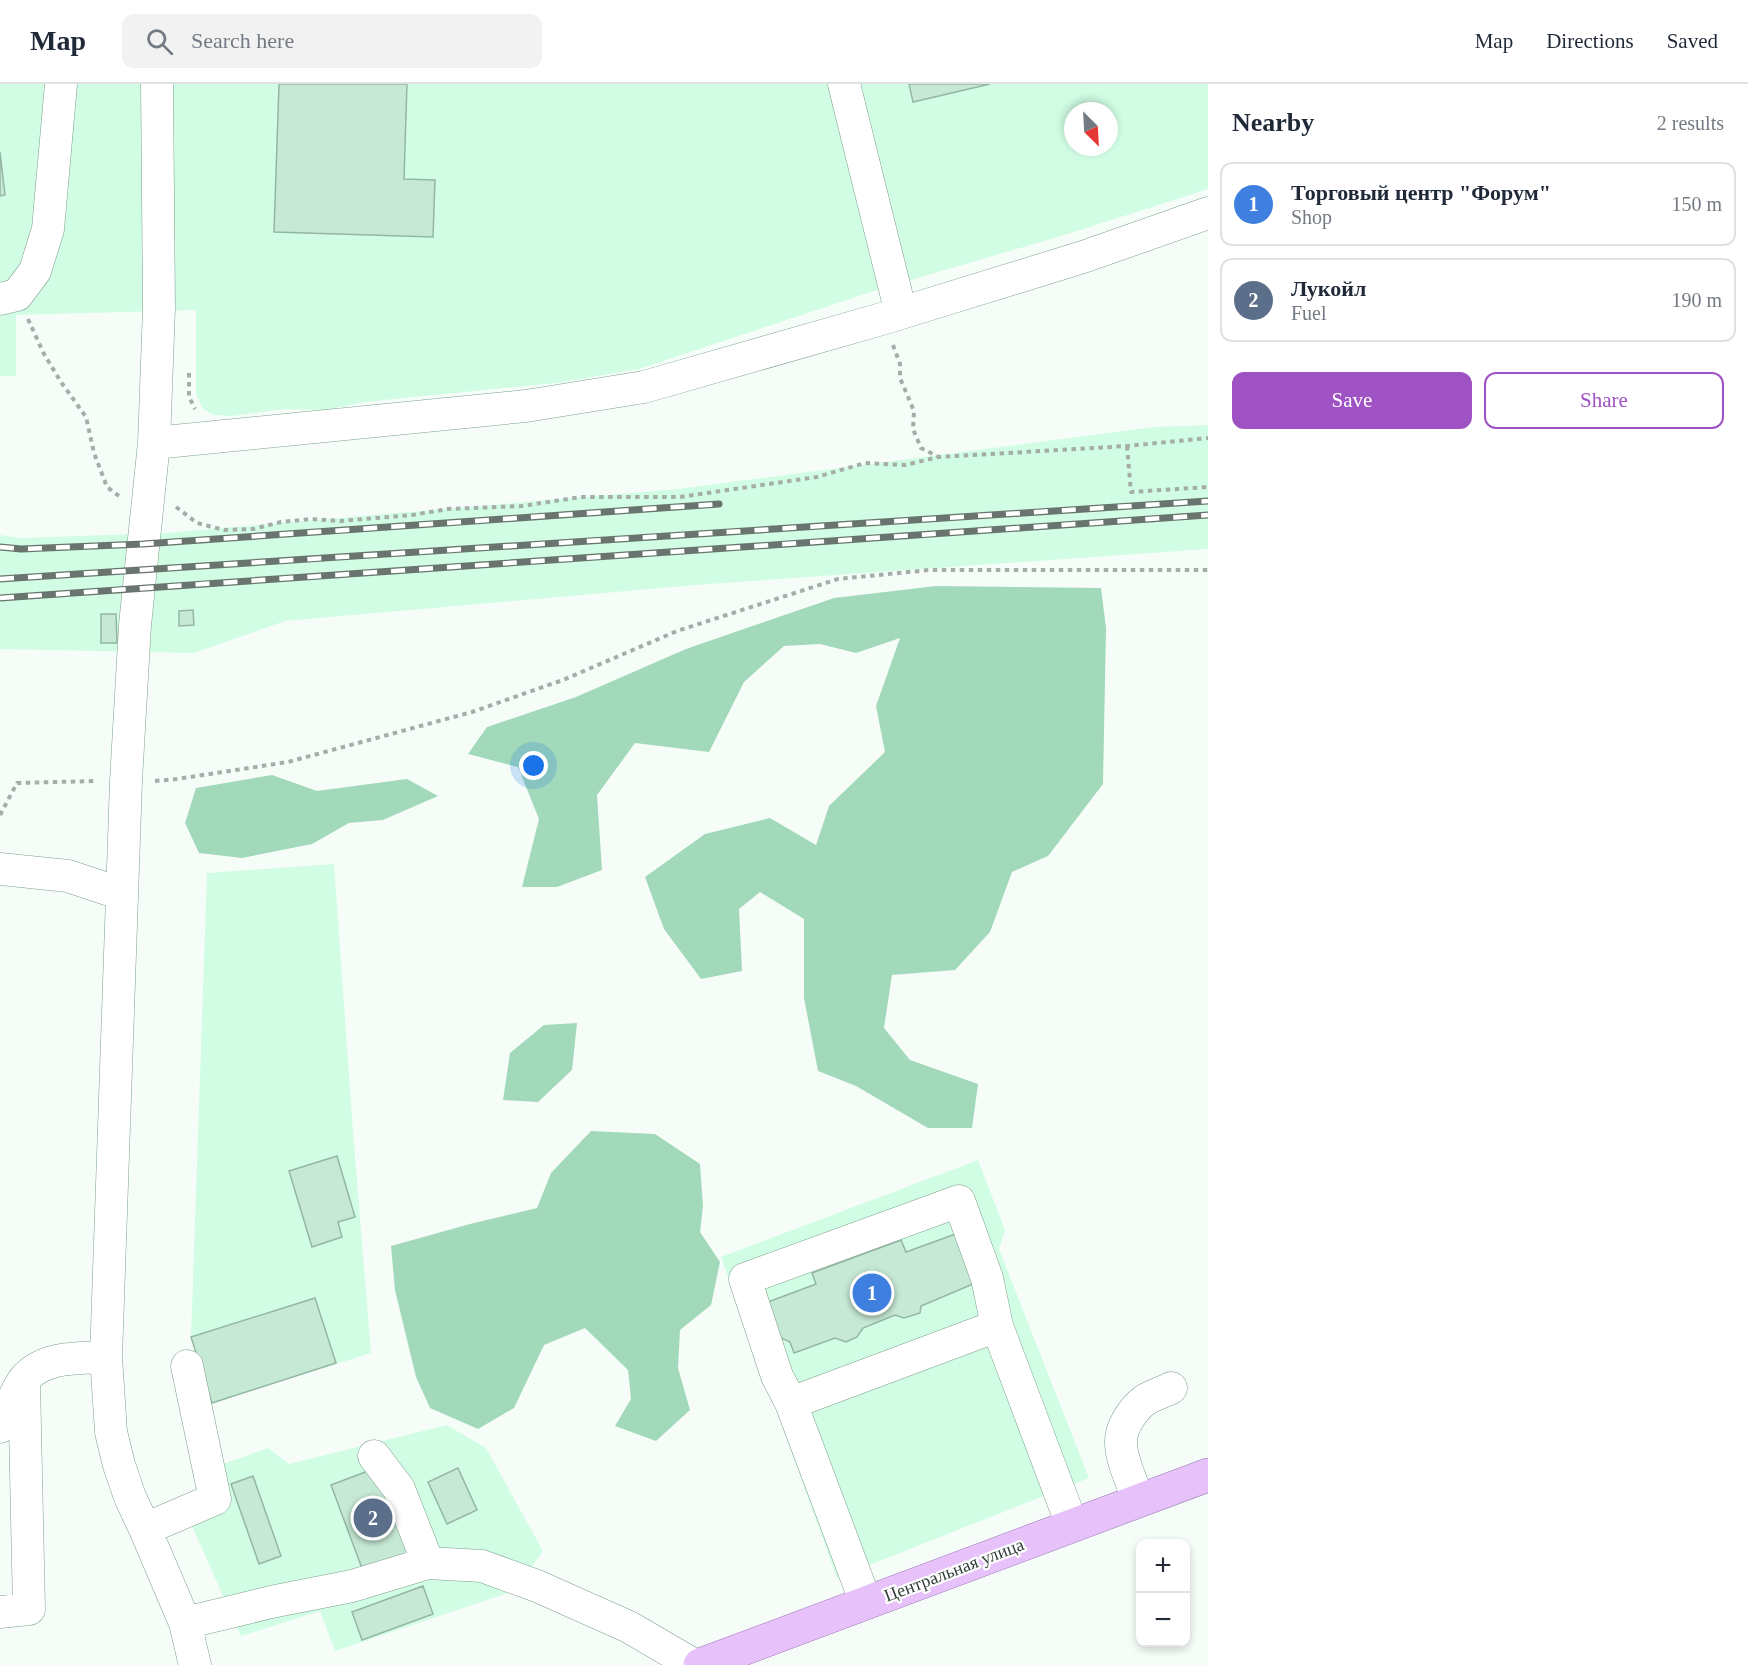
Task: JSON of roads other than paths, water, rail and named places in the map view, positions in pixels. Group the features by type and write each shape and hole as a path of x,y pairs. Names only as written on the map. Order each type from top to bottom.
{"main road":[{"name":"Центральная улица","path":"700,1665 1208,1475"}],"street":[{"path":"8,297 35,271 48,229 61,84"},
{"path":"157,84 159,308 154,443 135,625 122,894 106,1357 111,1432 119,1465 130,1497 185,1623 195,1665"},
{"path":"844,84 896,325"},
{"path":"154,443 526,406 644,387 896,325 1208,213"},
{"path":"0,869 68,876 122,894"},
{"path":"866,1604 791,1403 777,1376 745,1279 959,1201 987,1278 997,1326 1072,1525"},
{"path":"791,1403 997,1326"},
{"path":"0,1427 24,1381 35,1369 67,1358 106,1357"},
{"path":"145,1529 215,1499 187,1366"},
{"path":"0,1612 29,1609 24,1381"},
{"path":"1139,1501 1120,1442 1125,1424 1145,1400 1171,1388"},
{"path":"374,1456 399,1489 428,1563"},
{"path":"185,1623 271,1602 352,1586 428,1563 482,1566 537,1586 629,1627 694,1665"}],"railway":[{"path":"0,579 1208,501"},
{"path":"0,547 21,549 143,544 719,504"},
{"path":"0,598 1208,515"}],"place":[{"name":"Торговый центр \"Форум\"","path":"872,1293"},
{"name":"Лукойл","path":"373,1518"}]}
